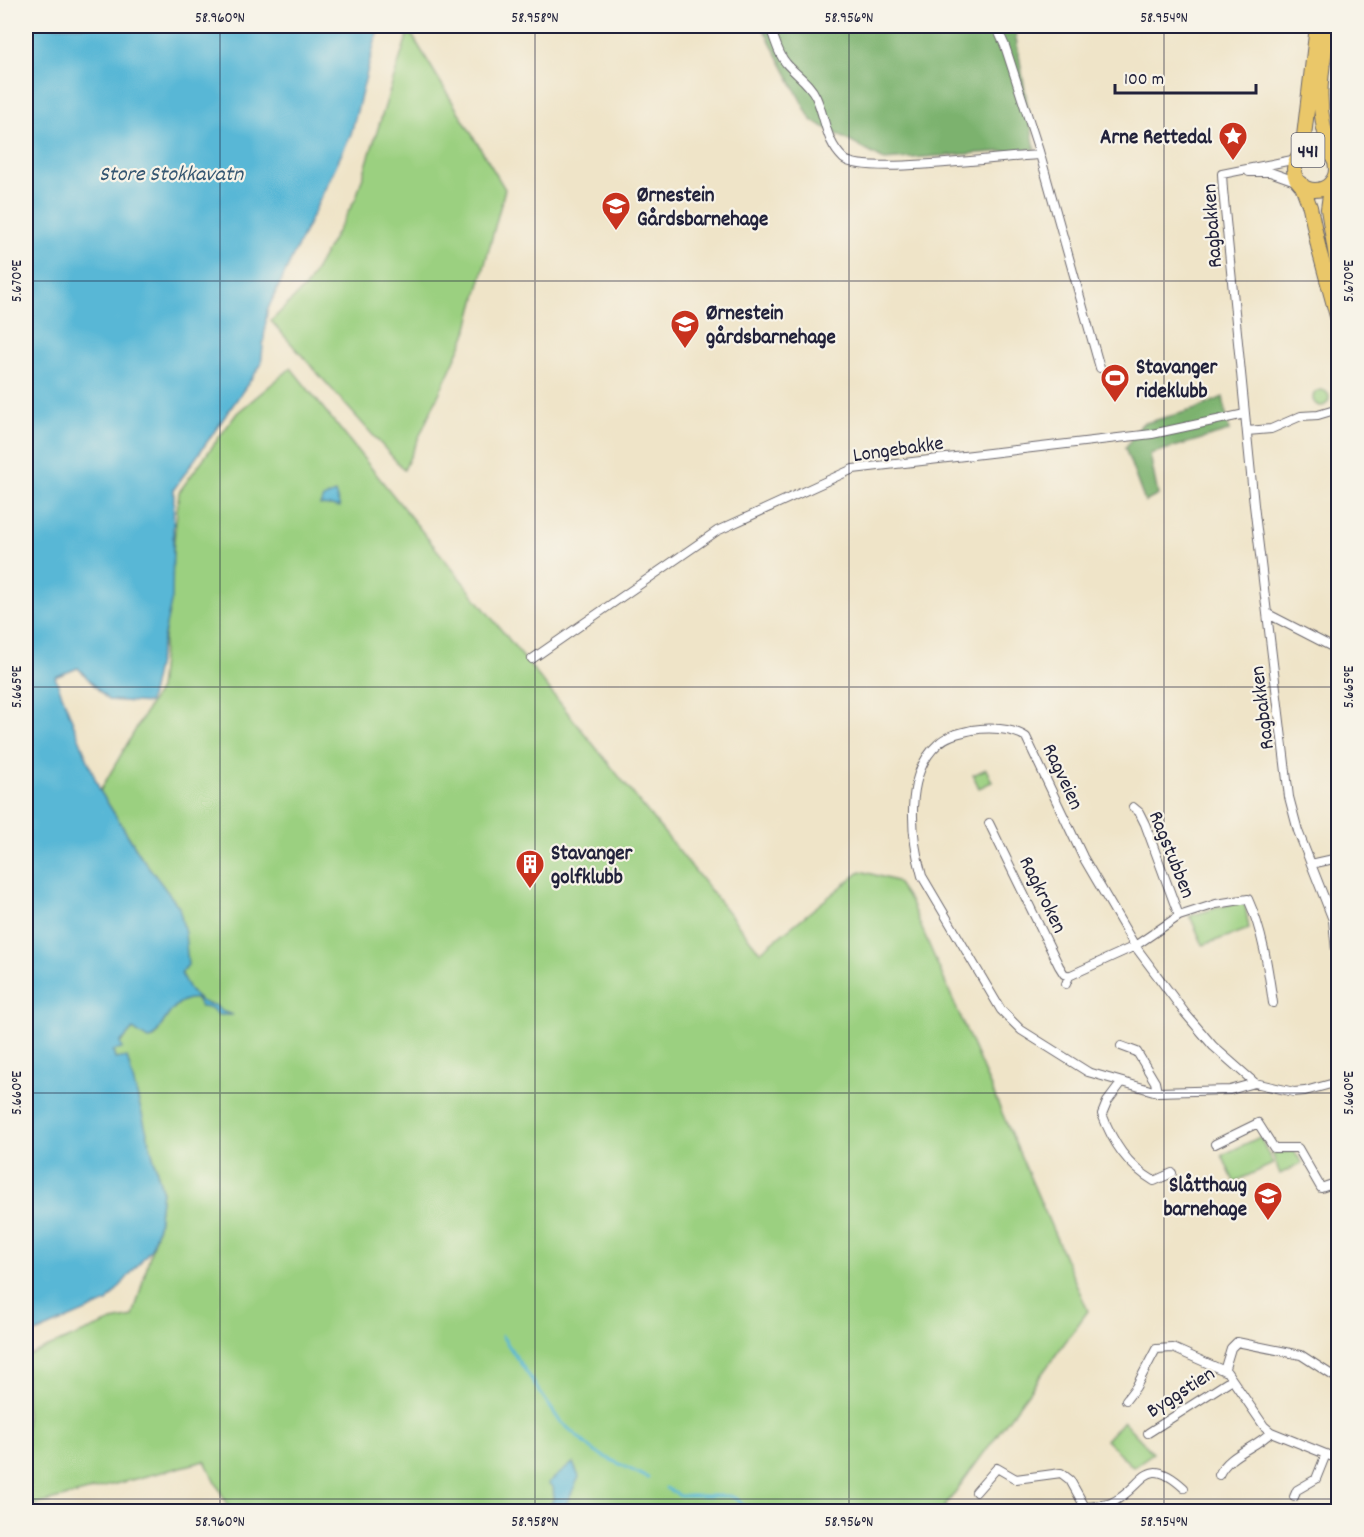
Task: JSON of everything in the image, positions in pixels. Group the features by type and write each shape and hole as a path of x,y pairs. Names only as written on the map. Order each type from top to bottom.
{"main road":[{"name":"441","path":"1317,26 1316,73 1319,111 1324,138 1333,158 1336,172 1332,181 1328,209 1338,269"},
{"name":"441","path":"1329,26 1316,73 1300,156 1295,170 1310,207 1321,260 1338,321"},
{"name":"441","path":"1300,156 1309,149 1321,149 1333,158"},
{"name":"441","path":"1300,183 1317,190 1332,181"}],"street":[{"path":"769,26 786,63 816,97 830,141 846,161 865,166 926,164 1040,155"},
{"path":"996,26 1005,46 1040,155 1100,368"},
{"name":"Ragbakken","path":"1300,156 1222,174 1245,414 1289,797 1298,831 1333,920 1338,973"},
{"name":"Ragbakken","path":"1236,172 1270,172 1300,183"},
{"path":"1247,431 1271,429 1300,416 1318,415 1338,409"},
{"name":"Longebakke","path":"532,659 717,531 853,469 1152,434 1245,414"},
{"path":"1268,614 1338,650"},
{"name":"Ragveien","path":"1255,1083 1230,1090 1157,1092 1088,1072 1009,1020 989,991 922,876 916,851 913,811 922,767 938,743 950,736 979,729 1013,732 1026,737 1083,857 1135,946 1213,1046 1255,1083 1294,1092 1338,1082"},
{"name":"Ragstubben","path":"1132,807 1139,812 1145,824 1179,916 1216,904 1248,899 1257,920 1265,952 1274,1004"},
{"name":"Ragkroken","path":"989,823 1068,980 1135,946 1179,916"},
{"path":"1311,864 1338,858"},
{"path":"1121,1046 1137,1052 1155,1082 1157,1092"},
{"path":"1122,1082 1107,1102 1102,1114 1116,1146 1135,1168 1154,1181 1172,1173"},
{"path":"1215,1144 1258,1123 1274,1148 1298,1148 1322,1188 1338,1182"},
{"path":"1224,1371 1232,1347 1237,1342 1301,1355 1338,1379"},
{"name":"Byggstien","path":"1126,1400 1136,1388 1155,1349 1164,1346 1173,1347 1224,1371 1271,1432"},
{"name":"Byggstien","path":"1148,1432 1231,1380"},
{"path":"1219,1475 1225,1464 1263,1440 1271,1432 1326,1454 1337,1456"},
{"path":"1294,1497 1297,1490 1316,1479 1326,1454"},
{"path":"976,1492 997,1468 1016,1479 1057,1472 1070,1480 1082,1509 1113,1502 1152,1472 1166,1473 1184,1488"}],"green space":[{"path":"762,26 1014,26 1035,149 884,160 811,120"},
{"path":"409,30 505,189 466,335 404,470 271,321 307,285 356,198"},
{"name":"Stavanger golfklubb","path":"291,368 760,952 861,871 896,881 910,901 1088,1311 945,1506 950,1511 230,1511 205,1461 26,1507 26,1356 112,1321 133,1317 158,1226 162,1190 127,1058 115,1059 113,1051 133,1029 148,1039 154,1038 169,1013 184,999 178,907 142,858 100,791 159,689 179,492 237,413"},
{"path":"1321,390 1329,398 1321,406 1313,398"},
{"path":"1223,397 1229,431 1150,454 1158,495 1145,502 1125,448 1142,424 1196,409"},
{"path":"986,769 992,782 979,788 973,775"},
{"path":"1240,901 1245,905 1249,929 1203,945 1190,916"},
{"path":"1260,1137 1273,1164 1234,1182 1222,1155"},
{"path":"1294,1151 1302,1163 1280,1174 1272,1153"},
{"path":"1123,1421 1153,1453 1133,1467 1106,1440"}],"water":[{"name":"Store Stokkavatn","path":"26,26 379,26 351,134 267,311 261,365 174,489 172,598 149,703 108,700 78,668 55,677 100,791 142,858 179,907 185,933 188,965 181,973 186,984 198,999 233,1015 218,1015 211,1008 201,1007 196,999 188,999 170,1012 153,1038 148,1039 133,1029 120,1043 122,1049 113,1051 115,1059 127,1057 162,1190 158,1226 151,1249 107,1302 26,1337"},
{"path":"335,493 340,507 320,505 323,498"},
{"path":"573,1463 579,1477 563,1511 544,1511 553,1498 553,1487 548,1483"}],"waterway":[{"path":"502,1336 559,1420 595,1452 648,1478"},
{"path":"666,1488 680,1496 730,1496 737,1499 749,1512"}],"place":[{"name":"Arne Rettedal","path":"1233,162"},
{"name":"Ørnestein Gårdsbarnehage","path":"616,232"},
{"name":"Ørnestein gårdsbarnehage","path":"685,350"},
{"name":"Stavanger rideklubb","path":"1115,404"},
{"name":"Stavanger golfklubb","path":"530,890"},
{"name":"Slåtthaug barnehage","path":"1268,1222"}]}
